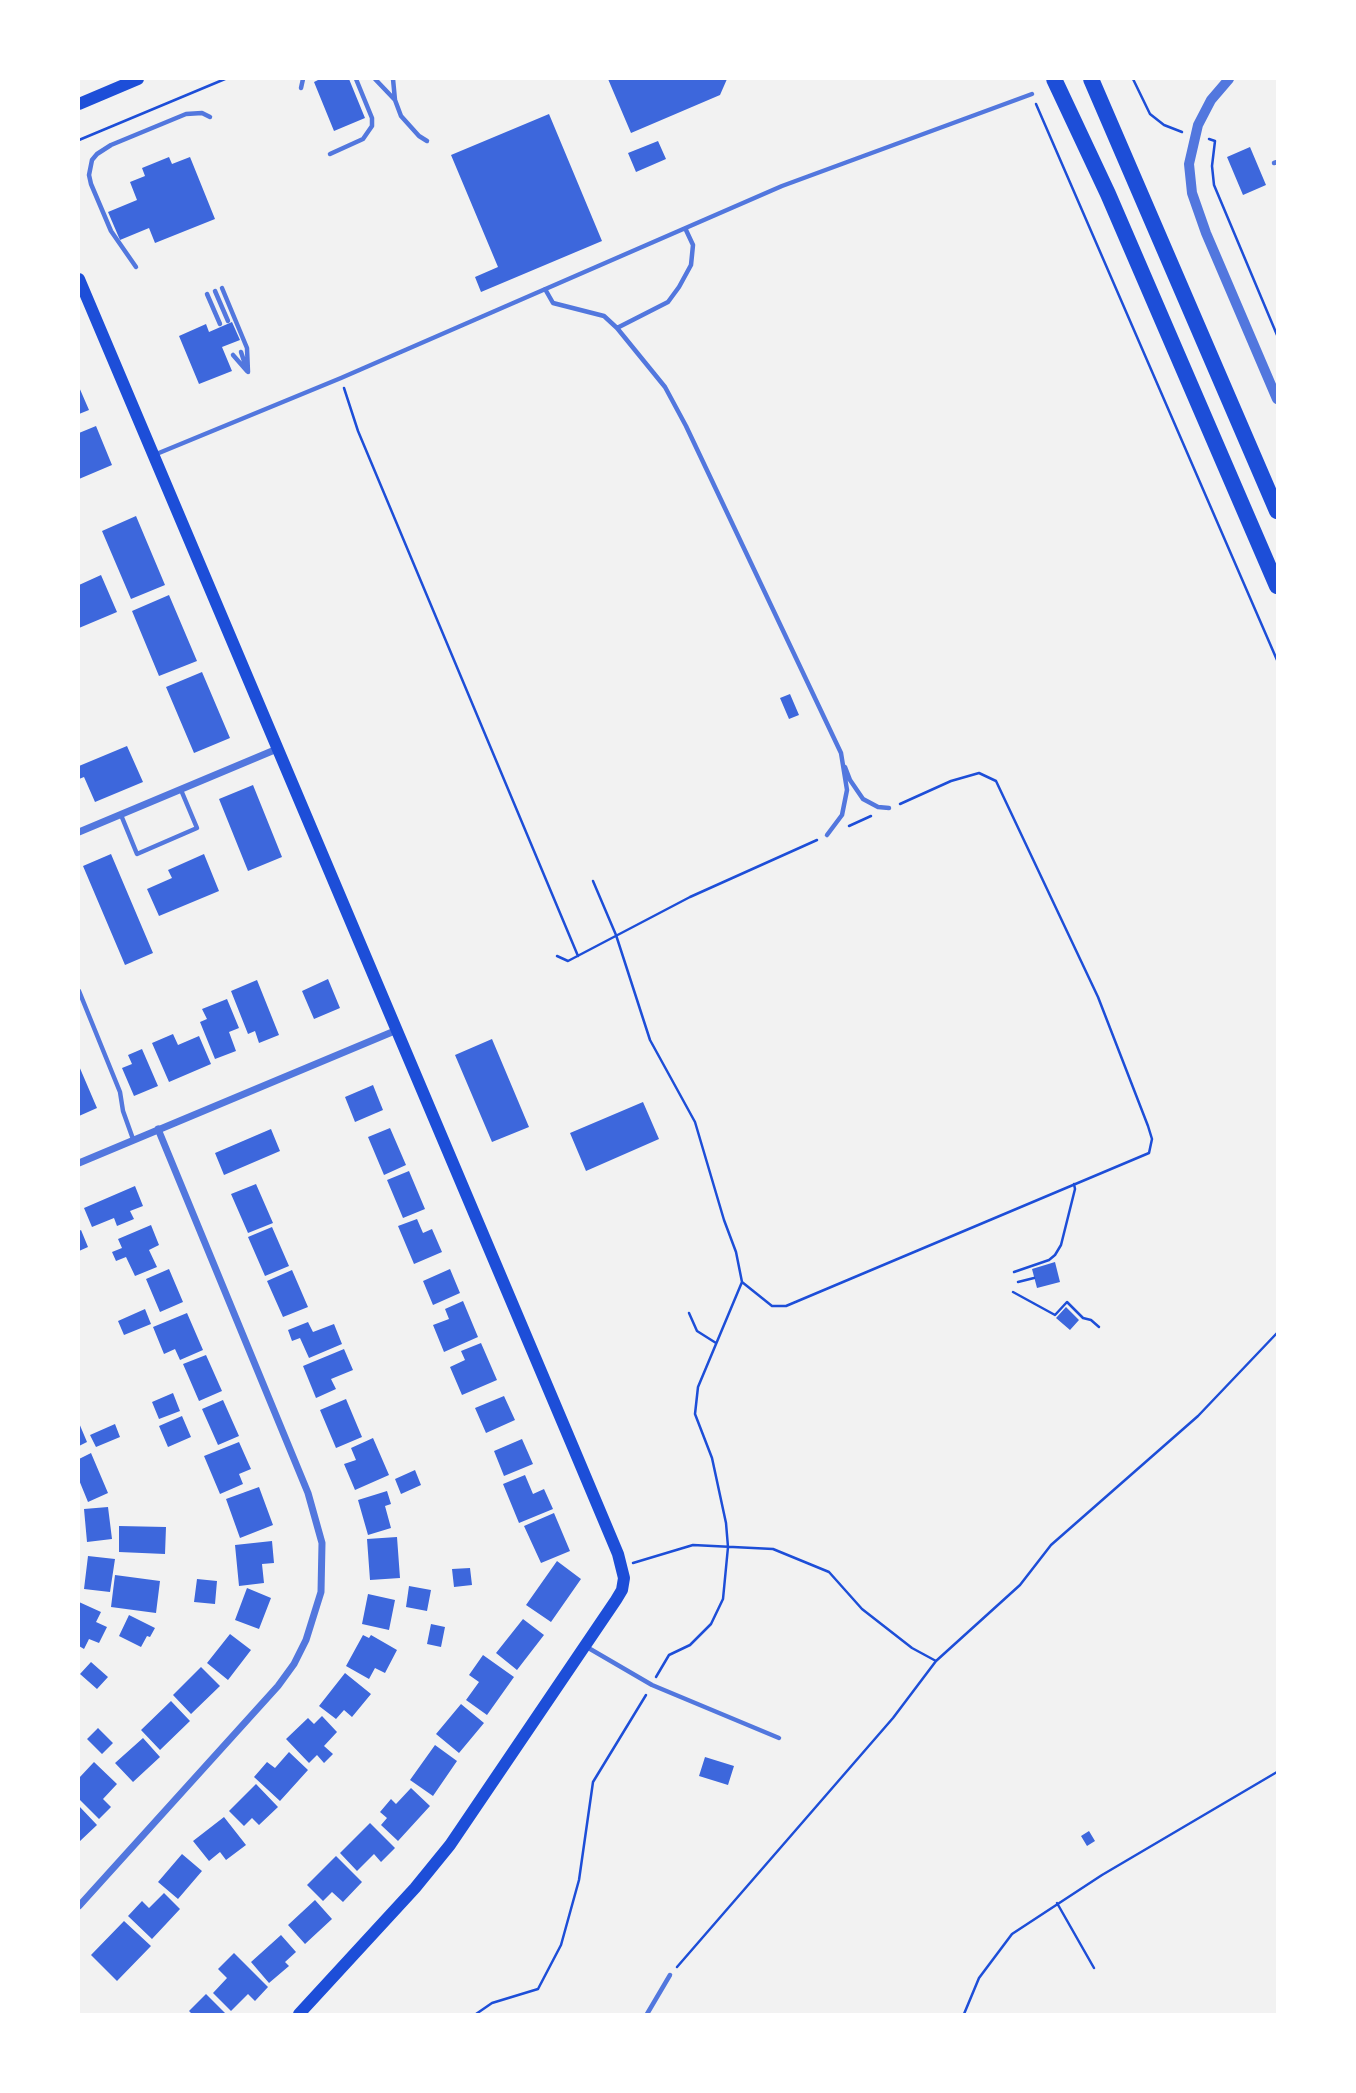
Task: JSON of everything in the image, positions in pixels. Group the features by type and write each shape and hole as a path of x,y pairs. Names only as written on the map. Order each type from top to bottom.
{"highway":[{"path":"1054,79 1095,163 1277,586"},
{"path":"1091,79 1277,511"}],"main road":[{"path":"79,104 138,79"},
{"path":"79,279 622,1566 624,1578 622,1590 450,1845 415,1888 299,2014"}],"street":[{"path":"1229,79 1210,100 1195,135 1189,164 1196,208 1277,399"},
{"path":"79,832 278,749"},
{"path":"79,1163 397,1030"},
{"path":"79,1906 278,1686 294,1664 306,1640 321,1592 322,1543 308,1493 158,1129"}],"lane":[{"path":"301,88 303,79"},
{"path":"330,153 363,139 372,126 372,118 356,79"},
{"path":"375,79 395,100 409,127 428,141"},
{"path":"393,79 395,100"},
{"path":"153,456 341,378 782,186 1032,94"},
{"path":"136,267 111,231 96,196 89,175 92,160 111,145 186,114 202,113 210,117"},
{"path":"617,328 668,302 679,287 691,265 692,245 685,230"},
{"path":"222,288 247,348 248,372"},
{"path":"545,289 553,303 604,316 665,387 841,753 856,790 870,804 889,808"},
{"path":"215,291 228,321"},
{"path":"207,294 220,324"},
{"path":"241,352 248,372"},
{"path":"233,355 248,372"},
{"path":"827,835 842,815 847,790 841,753"},
{"path":"121,815 137,854 197,828 181,790"},
{"path":"79,991 120,1091 123,1111 133,1139"},
{"path":"584,1646 652,1685 779,1738"},
{"path":"647,2014 670,1975"}],"path":[{"path":"79,140 225,79"},
{"path":"1133,79 1150,114 1164,125 1215,141 1212,166 1214,185 1277,335"},
{"path":"1032,94 1277,660"},
{"path":"341,378 358,432 578,956"},
{"path":"557,956 568,961 699,892 951,781 979,772 996,781 1098,997 1152,1139 1149,1153 786,1306 772,1306 742,1282"},
{"path":"477,2014 492,2003 538,1989 561,1945 579,1880 593,1782 669,1655 690,1645 710,1625 723,1599 728,1547 721,1493 712,1458 695,1414 698,1387 742,1282 736,1252 695,1122 650,1040 616,935 593,881"},
{"path":"1014,1272 1049,1260 1055,1255 1061,1245 1074,1184"},
{"path":"1018,1282 1034,1278"},
{"path":"1013,1292 1055,1315 1067,1302 1083,1318 1091,1320 1099,1327"},
{"path":"689,1313 697,1331 716,1343"},
{"path":"670,1975 893,1718 936,1661 1020,1586 1051,1545 1198,1416 1277,1332"},
{"path":"622,1566 693,1545 773,1549 829,1572 862,1609 912,1648 936,1661"},
{"path":"964,2014 979,1978 1012,1934 1057,1903 1277,1772"},
{"path":"1057,1903 1094,1968"}],"building":[{"path":"320,79 349,79 365,118 334,131 314,82"},
{"path":"608,79 727,79 720,95 631,133"},
{"path":"549,114 602,241 481,292 475,277 498,267 451,155"},
{"path":"658,141 666,159 636,172 628,153"},
{"path":"1250,147 1266,185 1243,195 1227,157"},
{"path":"169,157 172,164 190,157 215,219 155,243 149,228 120,240 108,212 137,200 130,182 145,176 142,168"},
{"path":"232,322 240,340 222,347 232,371 199,384 179,336 206,324 209,332"},
{"path":"79,387 89,410 79,414"},
{"path":"96,426 112,465 79,479 79,433"},
{"path":"136,516 165,585 131,599 102,531"},
{"path":"101,575 117,612 79,628 79,585"},
{"path":"169,595 197,661 159,676 132,611"},
{"path":"202,672 230,738 194,753 166,687"},
{"path":"790,694 799,715 789,719 780,698"},
{"path":"127,746 143,782 95,802 84,777 79,779 79,766"},
{"path":"253,785 282,857 248,871 219,799"},
{"path":"111,854 153,953 125,965 83,866"},
{"path":"204,854 219,891 159,916 147,889 172,878 168,870"},
{"path":"328,979 340,1008 314,1019 302,991"},
{"path":"257,980 279,1035 259,1043 255,1031 248,1034 231,991"},
{"path":"227,999 239,1028 229,1032 236,1051 215,1059 200,1022 207,1019 202,1009"},
{"path":"173,1034 178,1045 199,1036 211,1064 169,1082 152,1043"},
{"path":"492,1039 529,1127 492,1142 455,1055"},
{"path":"142,1049 158,1086 134,1096 122,1068 132,1064 128,1055"},
{"path":"79,1066 97,1108 79,1116"},
{"path":"373,1085 383,1110 355,1122 345,1097"},
{"path":"643,1102 659,1139 586,1171 570,1133"},
{"path":"390,1128 406,1165 384,1175 368,1137"},
{"path":"271,1129 280,1151 224,1175 215,1153"},
{"path":"409,1171 425,1209 403,1218 387,1180"},
{"path":"256,1184 273,1223 248,1233 231,1194"},
{"path":"135,1186 143,1206 130,1211 134,1219 117,1226 114,1218 92,1227 84,1208"},
{"path":"417,1219 423,1233 432,1229 442,1252 414,1264 398,1226"},
{"path":"151,1225 159,1245 149,1250 157,1267 135,1276 126,1257 116,1261 112,1252 122,1248 118,1239"},
{"path":"272,1227 289,1266 265,1276 248,1237"},
{"path":"81,1230 88,1247 79,1251 79,1231"},
{"path":"1055,1262 1060,1282 1037,1288 1032,1269"},
{"path":"169,1269 183,1302 160,1312 146,1279"},
{"path":"450,1269 460,1293 433,1305 423,1281"},
{"path":"292,1270 308,1307 283,1317 267,1281"},
{"path":"463,1301 478,1337 444,1352 433,1325 449,1319 445,1309"},
{"path":"1066,1307 1079,1320 1070,1330 1056,1318"},
{"path":"145,1309 151,1324 124,1335 118,1321"},
{"path":"187,1313 203,1350 180,1360 175,1349 164,1354 153,1327"},
{"path":"308,1322 313,1332 334,1324 342,1344 309,1358 300,1338 292,1341 288,1330"},
{"path":"481,1343 497,1380 462,1395 450,1367 465,1360 461,1351"},
{"path":"344,1349 353,1370 331,1379 336,1389 316,1398 303,1366"},
{"path":"206,1355 222,1391 199,1401 183,1364"},
{"path":"173,1393 180,1411 159,1419 152,1402"},
{"path":"504,1396 515,1420 486,1433 475,1408"},
{"path":"346,1399 362,1437 336,1448 320,1410"},
{"path":"223,1400 239,1436 218,1445 202,1409"},
{"path":"182,1416 191,1437 168,1447 159,1426"},
{"path":"79,1423 87,1442 79,1446"},
{"path":"115,1424 120,1437 96,1447 90,1435"},
{"path":"373,1438 389,1475 355,1490 344,1464 356,1460 351,1448"},
{"path":"522,1439 533,1464 504,1476 494,1451"},
{"path":"239,1442 251,1469 239,1474 243,1484 220,1494 204,1456"},
{"path":"91,1453 108,1493 88,1502 79,1480 79,1459"},
{"path":"415,1470 421,1485 401,1494 395,1479"},
{"path":"525,1475 533,1494 544,1489 553,1509 519,1523 503,1484"},
{"path":"259,1487 273,1525 240,1538 226,1499"},
{"path":"387,1491 391,1504 385,1506 391,1528 368,1535 358,1500"},
{"path":"108,1507 112,1539 87,1542 84,1509"},
{"path":"554,1513 570,1551 541,1563 524,1526"},
{"path":"119,1526 166,1527 165,1554 119,1552"},
{"path":"397,1537 400,1578 370,1580 367,1539"},
{"path":"272,1541 274,1563 262,1564 264,1583 239,1586 235,1545"},
{"path":"88,1556 115,1559 110,1592 84,1589"},
{"path":"557,1561 581,1579 551,1622 526,1605"},
{"path":"470,1568 472,1585 454,1587 452,1569"},
{"path":"115,1575 160,1581 156,1613 111,1607"},
{"path":"197,1579 217,1581 215,1604 194,1602"},
{"path":"409,1586 431,1590 427,1611 406,1607"},
{"path":"247,1588 271,1598 259,1629 235,1620"},
{"path":"368,1594 395,1600 389,1630 362,1624"},
{"path":"79,1602 101,1612 96,1622 107,1627 99,1643 89,1639 84,1649 79,1646"},
{"path":"129,1615 155,1628 141,1647 119,1636"},
{"path":"523,1619 544,1635 517,1670 496,1653"},
{"path":"431,1624 445,1627 441,1647 427,1644"},
{"path":"230,1634 251,1650 228,1680 207,1663"},
{"path":"363,1635 369,1638 371,1635 397,1650 385,1673 375,1668 369,1679 346,1666"},
{"path":"483,1655 514,1677 487,1715 466,1700 479,1682 469,1675"},
{"path":"91,1662 108,1677 97,1689 80,1674"},
{"path":"201,1667 220,1686 191,1714 173,1695"},
{"path":"345,1673 371,1694 352,1717 344,1710 336,1719 319,1706"},
{"path":"171,1701 190,1721 160,1750 141,1730"},
{"path":"461,1704 484,1723 459,1753 436,1734"},
{"path":"322,1716 337,1732 324,1746 333,1754 324,1763 317,1755 309,1763 286,1739 308,1718 314,1724"},
{"path":"98,1728 113,1743 102,1754 87,1739"},
{"path":"143,1738 160,1757 133,1782 115,1763"},
{"path":"435,1745 457,1761 433,1796 410,1780"},
{"path":"289,1752 308,1770 280,1801 254,1777 267,1762 275,1768"},
{"path":"705,1757 734,1766 728,1785 699,1776"},
{"path":"94,1762 117,1784 103,1799 111,1807 99,1819 79,1799 79,1778"},
{"path":"256,1784 278,1807 259,1825 252,1818 244,1826 229,1811"},
{"path":"411,1788 430,1806 398,1841 381,1825 387,1818 380,1812 391,1799 396,1804"},
{"path":"79,1806 97,1825 79,1842"},
{"path":"224,1817 246,1845 226,1860 220,1852 209,1861 193,1841"},
{"path":"370,1823 395,1848 381,1862 374,1854 357,1871 340,1853"},
{"path":"1089,1831 1095,1841 1087,1846 1081,1836"},
{"path":"182,1854 202,1871 178,1899 158,1882"},
{"path":"336,1856 362,1882 343,1902 332,1892 323,1901 307,1885"},
{"path":"164,1893 180,1909 152,1939 128,1916 142,1901 149,1908"},
{"path":"315,1900 332,1919 305,1944 288,1925"},
{"path":"124,1921 151,1946 117,1981 91,1955"},
{"path":"281,1935 296,1952 285,1962 289,1966 269,1983 251,1962"},
{"path":"234,1953 268,1987 255,2001 248,1994 231,2011 213,1993 227,1978 218,1969"},
{"path":"206,1994 226,2014 192,2014 189,2011"}]}
